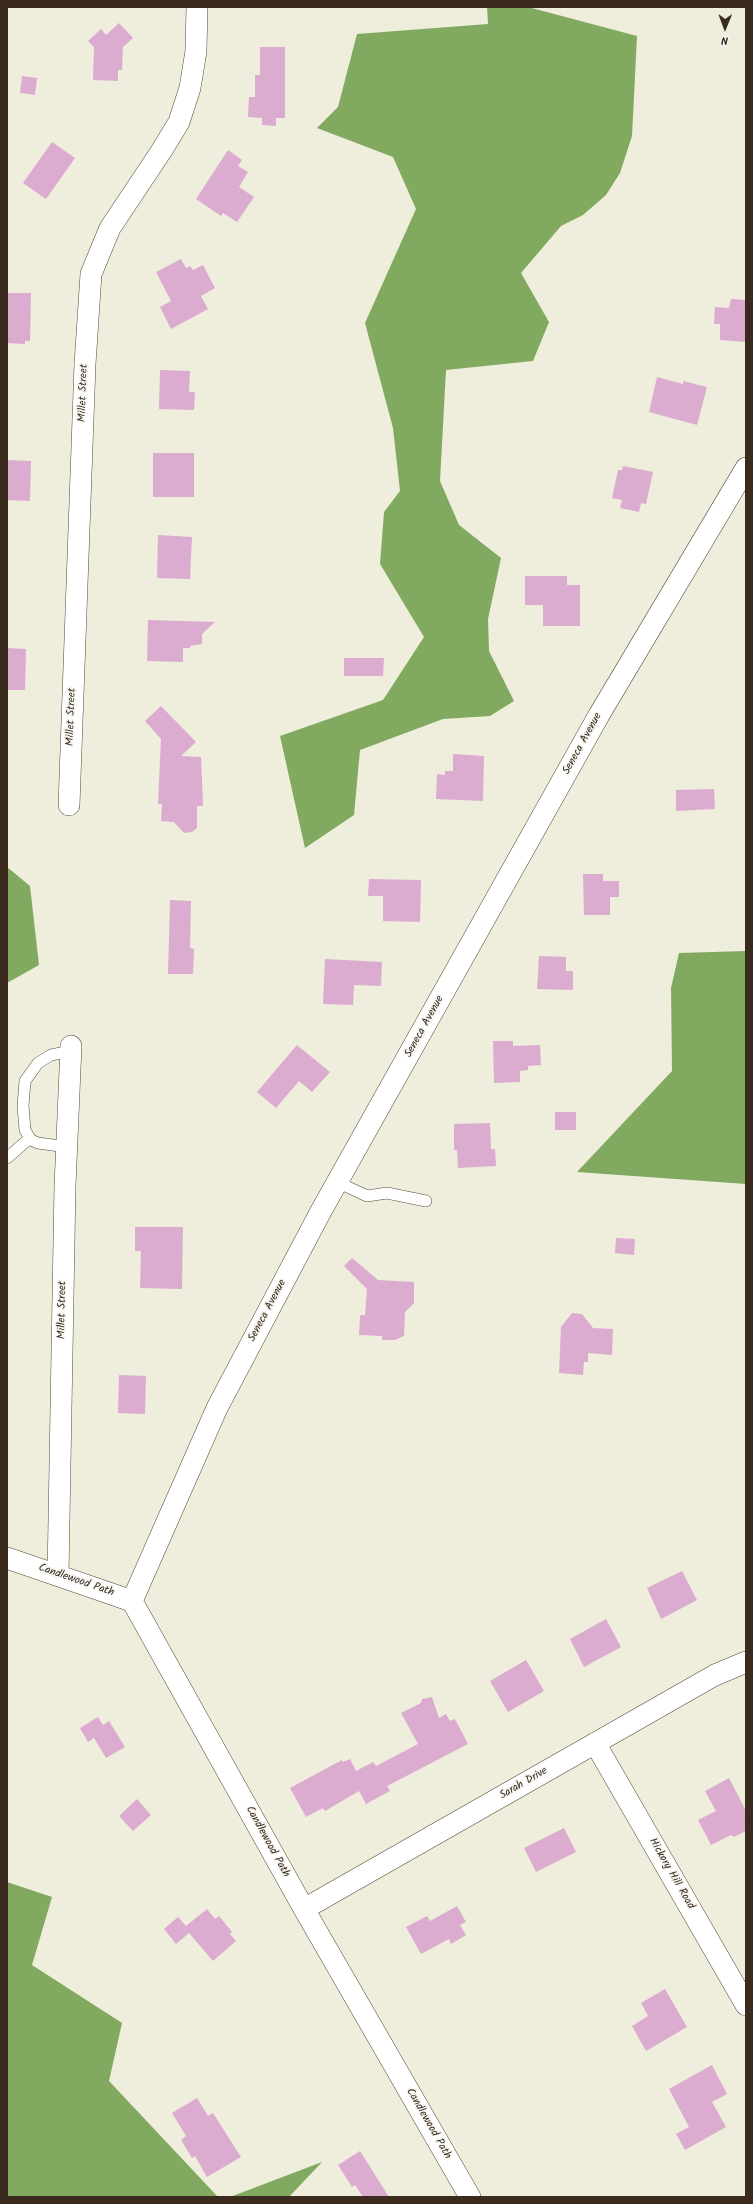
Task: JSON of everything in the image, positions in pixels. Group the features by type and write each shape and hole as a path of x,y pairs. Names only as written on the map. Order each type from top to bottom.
{"street":[{"name":"Millet Street","path":"69,805 85,364 92,274 110,228 179,122 190,88 196,51 197,7"},
{"name":"Seneca Avenue","path":"132,1601 217,1408 338,1182 599,715 746,468"},
{"name":"Millet Street","path":"58,1575 67,1147 71,1048"},
{"name":"Candlewood Path","path":"7,1558 132,1601 304,1909 470,2197"},
{"name":"Sarah Drive","path":"304,1909 715,1675 746,1662"},
{"name":"Hickory Hill Road","path":"595,1743 746,2005"}],"lane":[{"path":"67,1147 38,1143 30,1138 25,1130 23,1118 25,1081 38,1063 51,1055 71,1048"},
{"path":"7,1158 30,1138"},
{"path":"338,1182 367,1196 387,1193 426,1201"}],"green space":[{"path":"487,7 528,7 637,36 632,136 620,173 606,195 583,215 561,226 521,273 549,322 533,361 446,370 440,481 459,525 501,558 488,619 489,651 514,701 490,716 443,719 360,750 354,815 305,848 280,736 383,700 424,637 380,564 384,512 400,491 393,428 365,323 416,209 393,157 317,128 338,107 357,34 488,24"},
{"path":"7,867 30,886 39,965 7,983"},
{"path":"746,951 746,1184 577,1172 672,1071 671,988 679,953"},
{"path":"7,1882 52,1897 32,1965 122,2023 109,2081 218,2197 7,2197"},
{"path":"322,2162 289,2197 230,2197"}],"building":[{"path":"119,23 133,38 123,47 122,70 118,70 118,81 93,80 94,47 88,41 101,29 106,35"},
{"path":"260,47 285,47 285,118 276,118 276,126 262,125 262,118 248,117 249,97 255,97 255,75 260,75"},
{"path":"22,76 37,78 35,95 20,93"},
{"path":"52,142 75,158 46,199 23,183"},
{"path":"228,150 242,160 238,166 248,172 239,187 254,197 237,222 223,213 221,216 196,199"},
{"path":"181,259 186,268 190,266 193,270 203,265 215,288 201,296 208,309 171,329 160,307 171,301 156,272"},
{"path":"7,293 31,293 30,341 25,341 25,344 7,343"},
{"path":"731,299 746,300 746,342 720,340 720,324 714,324 715,307 729,308"},
{"path":"160,370 190,371 189,392 195,392 194,410 159,409"},
{"path":"657,377 683,384 683,381 707,387 697,425 649,412"},
{"path":"153,453 194,453 194,497 153,497"},
{"path":"7,460 31,461 30,501 7,500"},
{"path":"623,466 653,472 646,504 641,503 639,512 620,508 622,500 612,498 618,470 622,470"},
{"path":"158,535 192,537 190,579 157,578"},
{"path":"525,576 567,576 567,585 580,585 580,626 543,626 543,605 525,605"},
{"path":"148,620 215,622 202,634 202,644 190,646 190,648 183,648 183,662 147,661"},
{"path":"7,648 26,649 25,690 7,690"},
{"path":"344,658 384,658 383,676 344,676"},
{"path":"161,706 196,742 181,756 201,757 203,806 197,806 197,828 192,832 184,833 174,822 161,821 162,804 158,804 161,739 145,721"},
{"path":"453,754 484,756 483,801 436,799 437,774 445,775 445,771 453,771"},
{"path":"714,789 715,809 676,811 676,790"},
{"path":"583,874 603,874 603,881 619,881 619,897 610,897 610,915 584,915"},
{"path":"369,879 421,880 420,922 383,921 383,896 368,896"},
{"path":"170,900 191,901 190,948 194,949 193,974 168,974"},
{"path":"539,956 566,957 566,971 573,971 573,990 537,989"},
{"path":"325,959 382,962 381,986 354,985 353,1005 323,1004"},
{"path":"493,1041 513,1041 513,1046 540,1045 541,1065 528,1066 528,1070 520,1071 520,1082 494,1083"},
{"path":"297,1045 330,1072 312,1092 299,1081 276,1108 257,1092"},
{"path":"555,1112 576,1112 576,1130 555,1130"},
{"path":"490,1123 491,1149 495,1149 496,1166 458,1168 457,1150 454,1150 454,1124"},
{"path":"135,1227 183,1227 182,1289 140,1288 141,1251 135,1251"},
{"path":"616,1238 635,1239 634,1255 615,1253"},
{"path":"352,1258 378,1280 414,1282 414,1303 405,1312 404,1336 395,1340 382,1340 382,1336 359,1335 360,1315 365,1315 367,1289 344,1266"},
{"path":"572,1313 582,1314 593,1328 613,1329 612,1355 588,1353 588,1362 584,1362 583,1375 559,1373 561,1327"},
{"path":"119,1375 146,1376 145,1414 118,1413"},
{"path":"682,1571 697,1600 661,1619 647,1588"},
{"path":"606,1619 621,1647 584,1667 570,1639"},
{"path":"526,1660 544,1691 508,1712 490,1681"},
{"path":"432,1697 439,1718 446,1714 450,1721 455,1719 468,1744 387,1786 390,1791 366,1804 359,1791 325,1811 323,1808 306,1817 290,1788 342,1760 343,1762 350,1759 356,1771 373,1762 376,1766 418,1744 401,1713 421,1703 422,1699"},
{"path":"98,1717 103,1725 109,1721 125,1747 106,1758 94,1738 88,1742 80,1728"},
{"path":"729,1778 746,1811 746,1831 734,1837 731,1835 711,1845 698,1820 716,1811 705,1791"},
{"path":"137,1799 151,1815 133,1831 119,1816"},
{"path":"564,1828 576,1852 536,1872 524,1848"},
{"path":"457,1906 466,1922 460,1925 466,1935 451,1944 449,1939 421,1954 406,1927 427,1916 430,1921"},
{"path":"207,1909 215,1919 219,1916 232,1932 230,1934 236,1941 213,1961 189,1933 176,1944 164,1929 178,1917 186,1926"},
{"path":"665,1989 687,2027 646,2051 632,2026 648,2016 641,2003"},
{"path":"712,2065 727,2094 712,2102 726,2127 685,2150 676,2134 689,2127 669,2089"},
{"path":"197,2098 208,2116 213,2113 241,2157 207,2177 195,2156 192,2158 181,2140 186,2136 172,2113"},
{"path":"360,2151 389,2197 363,2197 355,2185 352,2187 338,2165"}]}
